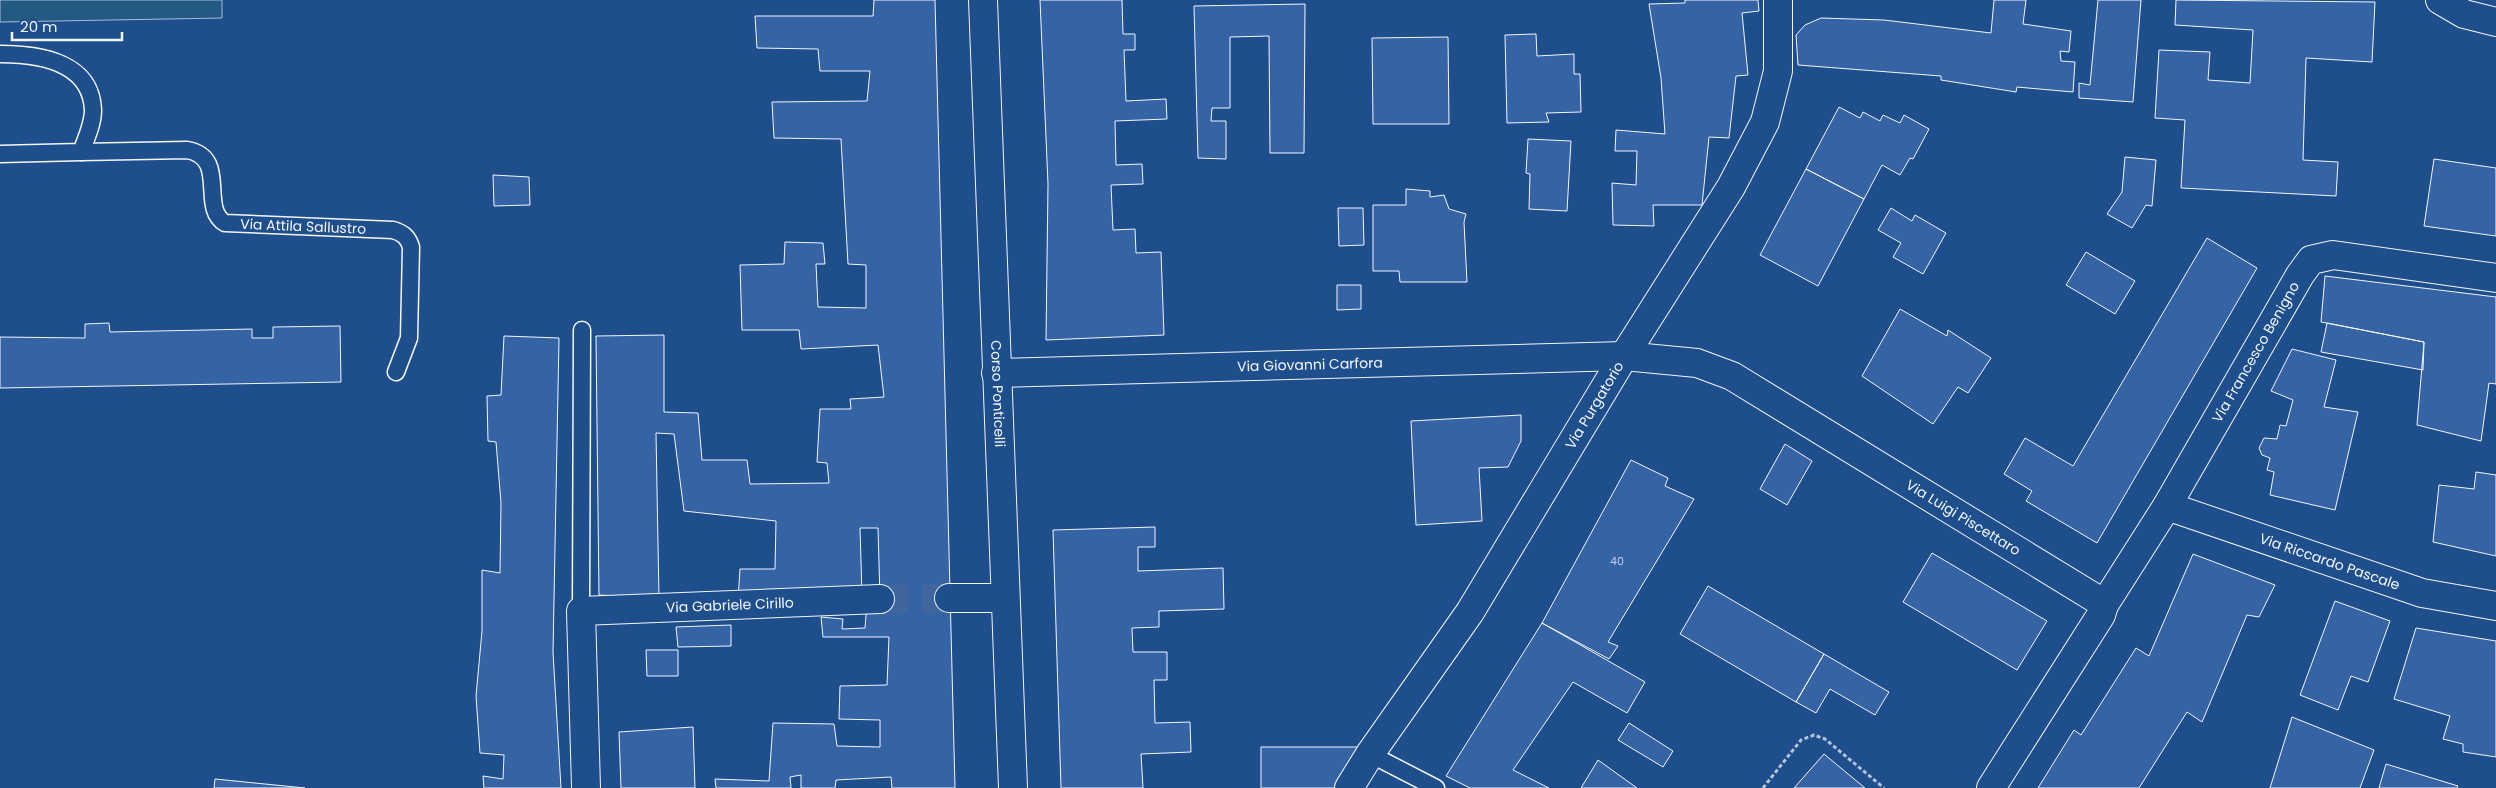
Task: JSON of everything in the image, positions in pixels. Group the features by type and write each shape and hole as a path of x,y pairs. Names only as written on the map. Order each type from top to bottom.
{"street":[{"name":"Corso Ponticelli","path":"983,0 1013,788"},
{"name":"Via Purgatorio","path":"1349,788 1370,754 1470,612 1624,356 1731,187 1765,122 1778,71 1778,0"},
{"path":"2440,0 2464,14 2496,22"},
{"name":"Via Francesco Benigno","path":"2104,605 2167,506 2300,275 2311,260 2333,255 2496,278"},
{"name":"Via Giovanni Carfora","path":"996,373 1624,356"},
{"name":"Via Luigi Piscettaro","path":"1624,356 1697,363 1732,376 2099,599 2104,605"},
{"name":"Via Riccardo Pascale","path":"2167,506 2422,593 2496,606"},
{"path":"949,598 1005,598"},
{"name":"Via Gabriele Cirillo","path":"581,610 880,599"},
{"path":"1991,788 2101,615 2104,605"},
{"path":"581,610 586,788"}],"lane":[{"path":"0,54 30,54 59,62 74,73 85,86 90,96 93,115 81,152"},
{"name":"Via Attila Sallustro","path":"0,154 187,150 202,155 209,166 217,215 225,223 393,230 401,233 408,238 411,247 409,338 396,372"},
{"path":"581,610 582,330"},
{"path":"1370,754 1436,788"}],"path":[{"path":"1763,788 1801,740 1814,735 1825,739 1884,788"}],"shaded area":[{"path":"0,0 222,0 222,18 0,22"}],"building":[{"path":"874,0 935,0 955,788 892,788 891,777 836,780 835,788 801,788 801,775 790,777 791,788 716,788 715,779 769,781 773,723 834,724 837,746 880,747 880,720 839,719 840,686 887,685 889,637 823,637 821,617 843,619 842,629 865,628 867,603 880,599 878,528 860,528 862,595 738,600 740,569 775,569 776,521 684,511 674,434 656,433 659,598 599,595 596,336 664,335 664,412 698,413 702,460 747,460 750,484 829,483 827,463 817,462 820,409 851,409 850,399 884,397 878,345 801,349 799,330 742,330 740,265 784,264 785,242 823,243 825,264 816,264 818,307 866,308 866,265 848,264 841,139 774,138 772,102 867,101 870,71 820,71 818,49 757,48 755,16 873,16"},
{"path":"1040,0 1122,0 1123,34 1135,34 1135,50 1124,50 1126,101 1166,99 1167,119 1115,121 1116,165 1142,164 1143,184 1111,185 1113,230 1135,229 1136,253 1161,252 1164,335 1046,340 1048,184"},
{"path":"1685,0 1758,0 1759,11 1742,13 1748,75 1736,76 1729,138 1709,137 1702,205 1653,205 1654,226 1613,225 1612,183 1636,185 1637,151 1615,151 1616,130 1665,134 1661,78 1649,4 1685,3"},
{"path":"1994,0 2026,0 2023,24 2071,31 2069,52 2060,51 2061,61 2075,62 2073,92 2017,87 2016,92 1941,80 1941,76 1798,65 1796,35 1805,25 1821,18 1884,20 1991,33"},
{"path":"2098,0 2141,0 2133,102 2079,98 2079,83 2090,85"},
{"path":"2176,0 2375,2 2372,62 2306,58 2303,160 2338,162 2336,196 2181,188 2185,120 2155,118 2159,50 2210,52 2208,80 2250,83 2253,30 2175,25"},
{"path":"1305,4 1304,153 1270,153 1269,36 1230,37 1230,108 1212,108 1211,121 1226,121 1226,159 1198,158 1194,6"},
{"path":"1536,34 1537,56 1574,54 1574,74 1580,74 1581,112 1546,113 1549,122 1507,123 1505,35"},
{"path":"1448,37 1449,124 1373,124 1372,38"},
{"path":"1839,107 1860,118 1863,112 1880,121 1883,115 1900,123 1904,115 1929,129 1913,159 1910,158 1900,175 1882,165 1864,199 1806,169"},
{"path":"1528,139 1571,141 1567,211 1529,209 1530,174 1526,173"},
{"path":"2125,157 2156,160 2152,206 2146,205 2132,228 2107,214 2122,192"},
{"path":"2434,159 2496,168 2496,236 2424,226"},
{"path":"1806,169 1864,199 1818,286 1760,255"},
{"path":"493,175 529,177 530,205 494,206"},
{"path":"1406,189 1430,191 1430,197 1444,195 1449,209 1466,214 1464,222 1467,282 1400,282 1399,271 1373,271 1373,205 1406,205"},
{"path":"1338,208 1363,208 1364,245 1339,246"},
{"path":"1891,208 1912,221 1915,215 1946,233 1923,274 1893,257 1901,243 1878,230"},
{"path":"2207,238 2257,268 2097,543 2026,501 2032,491 2004,474 2025,438 2073,466"},
{"path":"2086,252 2135,281 2115,314 2066,285"},
{"path":"2325,276 2496,297 2496,384 2489,383 2481,441 2417,425 2424,342 2321,322"},
{"path":"1337,285 1361,285 1361,309 1337,310"},
{"path":"1900,309 1947,336 1948,330 1991,358 1968,393 1958,387 1933,424 1862,376"},
{"path":"109,323 110,332 252,329 252,338 273,338 273,327 340,326 341,382 0,388 0,337 85,338 85,324"},
{"path":"2327,323 2424,342 2423,370 2321,352"},
{"path":"504,336 559,338 553,652 561,788 484,788 483,776 503,779 504,755 480,753 476,696 482,631 482,570 500,573 501,503 496,442 488,441 487,396 501,395"},
{"path":"2292,349 2336,360 2324,407 2358,412 2335,510 2270,495 2274,472 2267,470 2270,458 2262,455 2259,448 2264,438 2277,439 2280,425 2286,426 2293,400 2271,391"},
{"path":"1521,415 1521,441 1508,467 1479,468 1482,521 1416,525 1411,421"},
{"path":"1785,444 1812,461 1787,505 1760,489"},
{"path":"1631,460 1668,478 1665,486 1694,499 1608,642 1618,646 1609,659 1542,623"},
{"path":"2476,472 2496,475 2496,556 2433,542 2439,485 2474,489"},
{"path":"1155,527 1155,547 1138,547 1138,571 1223,568 1224,609 1159,611 1159,627 1132,628 1133,652 1167,652 1167,680 1154,680 1155,723 1190,722 1191,752 1141,754 1143,788 1061,788 1053,530"},
{"path":"1932,553 2047,621 2017,670 1903,602"},
{"path":"2193,554 2275,585 2259,617 2247,615 2202,722 2187,712 2139,788 2038,788 2074,730 2081,735 2136,648 2149,656"},
{"path":"1708,586 1824,654 1796,702 1680,634"},
{"path":"2335,601 2390,621 2368,682 2351,676 2338,710 2300,695"},
{"path":"1542,623 1645,682 1627,713 1573,682 1513,770 1549,788 1470,788 1446,776"},
{"path":"731,625 731,646 678,647 676,627"},
{"path":"2416,628 2496,641 2496,757 2463,752 2463,744 2443,739 2450,716 2394,699"},
{"path":"646,650 678,650 678,676 647,676"},
{"path":"1824,654 1889,692 1875,715 1830,689 1816,713 1796,702"},
{"path":"2292,717 2374,750 2360,788 2270,788"},
{"path":"1629,723 1673,751 1663,767 1618,740"},
{"path":"693,727 695,788 621,788 619,732"},
{"path":"1261,747 1363,747 1339,788 1261,788"},
{"path":"1824,754 1865,788 1794,788"},
{"path":"1598,760 1637,788 1581,788"},
{"path":"2386,764 2458,786 2457,788 2379,788"},
{"path":"215,779 305,788 214,788"}],"tunnel":[{"path":"880,599 949,598"}]}
